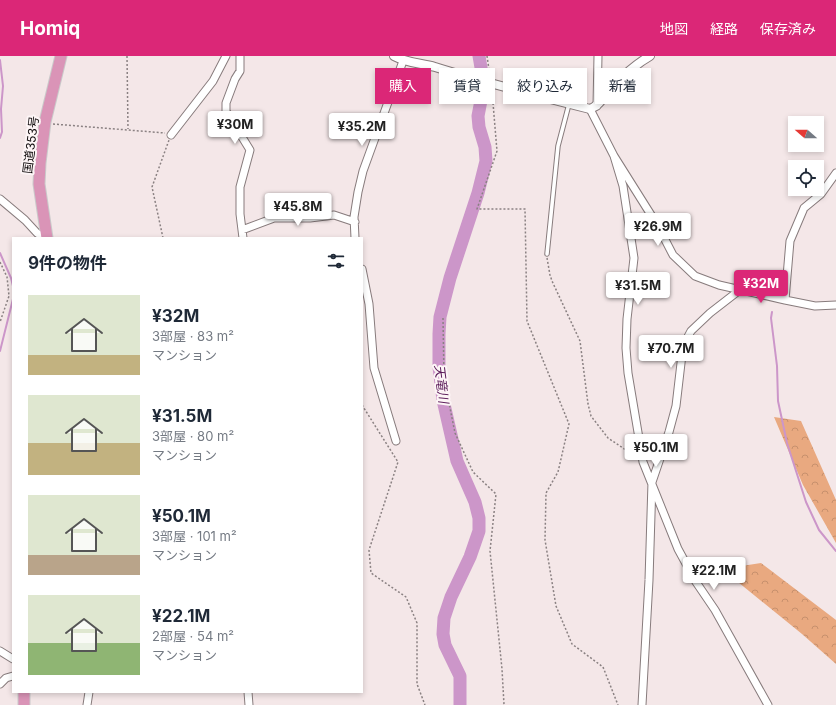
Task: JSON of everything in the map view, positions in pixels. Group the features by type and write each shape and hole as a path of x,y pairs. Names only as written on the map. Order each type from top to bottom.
{"highway":[{"name":"国道353号","path":"45,237 39,184 42,140 62,56"},
{"path":"24,693 24,705"}],"street":[{"path":"171,135 213,81 226,56"},
{"path":"240,56 240,71 235,79 226,103 226,111 250,150 240,187 240,214 243,237"},
{"path":"394,56 403,61 439,68"},
{"path":"598,56 593,108 614,156 623,186 634,258 627,319 626,348 628,374 643,462 678,549 768,705"},
{"path":"593,108 637,63 650,56"},
{"path":"355,237 358,192 363,171 403,61"},
{"path":"569,104 593,108"},
{"path":"614,156 658,226 673,255 695,276 719,285 785,300 815,306 836,305"},
{"path":"785,300 790,241 804,208 820,194 836,173"},
{"path":"0,199 25,220 37,233 43,237"},
{"path":"242,230 274,218 310,218 334,215 355,222"},
{"path":"363,274 369,304 374,368 396,441"},
{"path":"642,705 649,580 652,482 676,406 683,346 691,331 710,313 741,289"},
{"path":"0,651 12,658"},
{"path":"0,684 6,678 12,676"},
{"path":"87,705 90,693"},
{"path":"248,693 249,705"}],"lane":[{"path":"547,254 558,146 569,104"}],"path":[{"path":"127,56 128,129"},
{"path":"487,56 488,68"},
{"path":"492,104 497,151 477,209 525,209 527,321 569,424 558,472 546,493 545,540 556,606 572,644 603,666 618,705"},
{"path":"46,122 160,132 171,135 152,187 163,237"},
{"path":"547,254 550,275 580,341 588,404 591,416 608,438 643,462"},
{"path":"0,262 7,277 9,296 0,322"},
{"path":"443,318 444,378 455,433 473,472 496,494 490,550 502,669 504,705"},
{"path":"363,407 398,462 369,550 371,573 406,597 417,623 417,684 425,705"}],"green space":[{"path":"774,417 801,421 836,500 836,543 803,485"},
{"path":"761,563 836,620 836,664 802,634 722,569"}],"waterway":[{"name":"天竜川","path":"460,705 460,676 445,645 443,634 444,618 451,597 470,557 479,531 479,518 475,502 457,461 443,400 439,367 439,334 440,317 450,278 478,193 486,161 485,147 479,127 478,116 484,85 479,56"},
{"path":"0,60 3,86 1,109 2,132 0,138"},
{"path":"0,253 12,282"},
{"path":"0,351 12,303"},
{"path":"772,312 771,318 777,366 778,401 787,443 806,502 819,530 836,551"}]}
